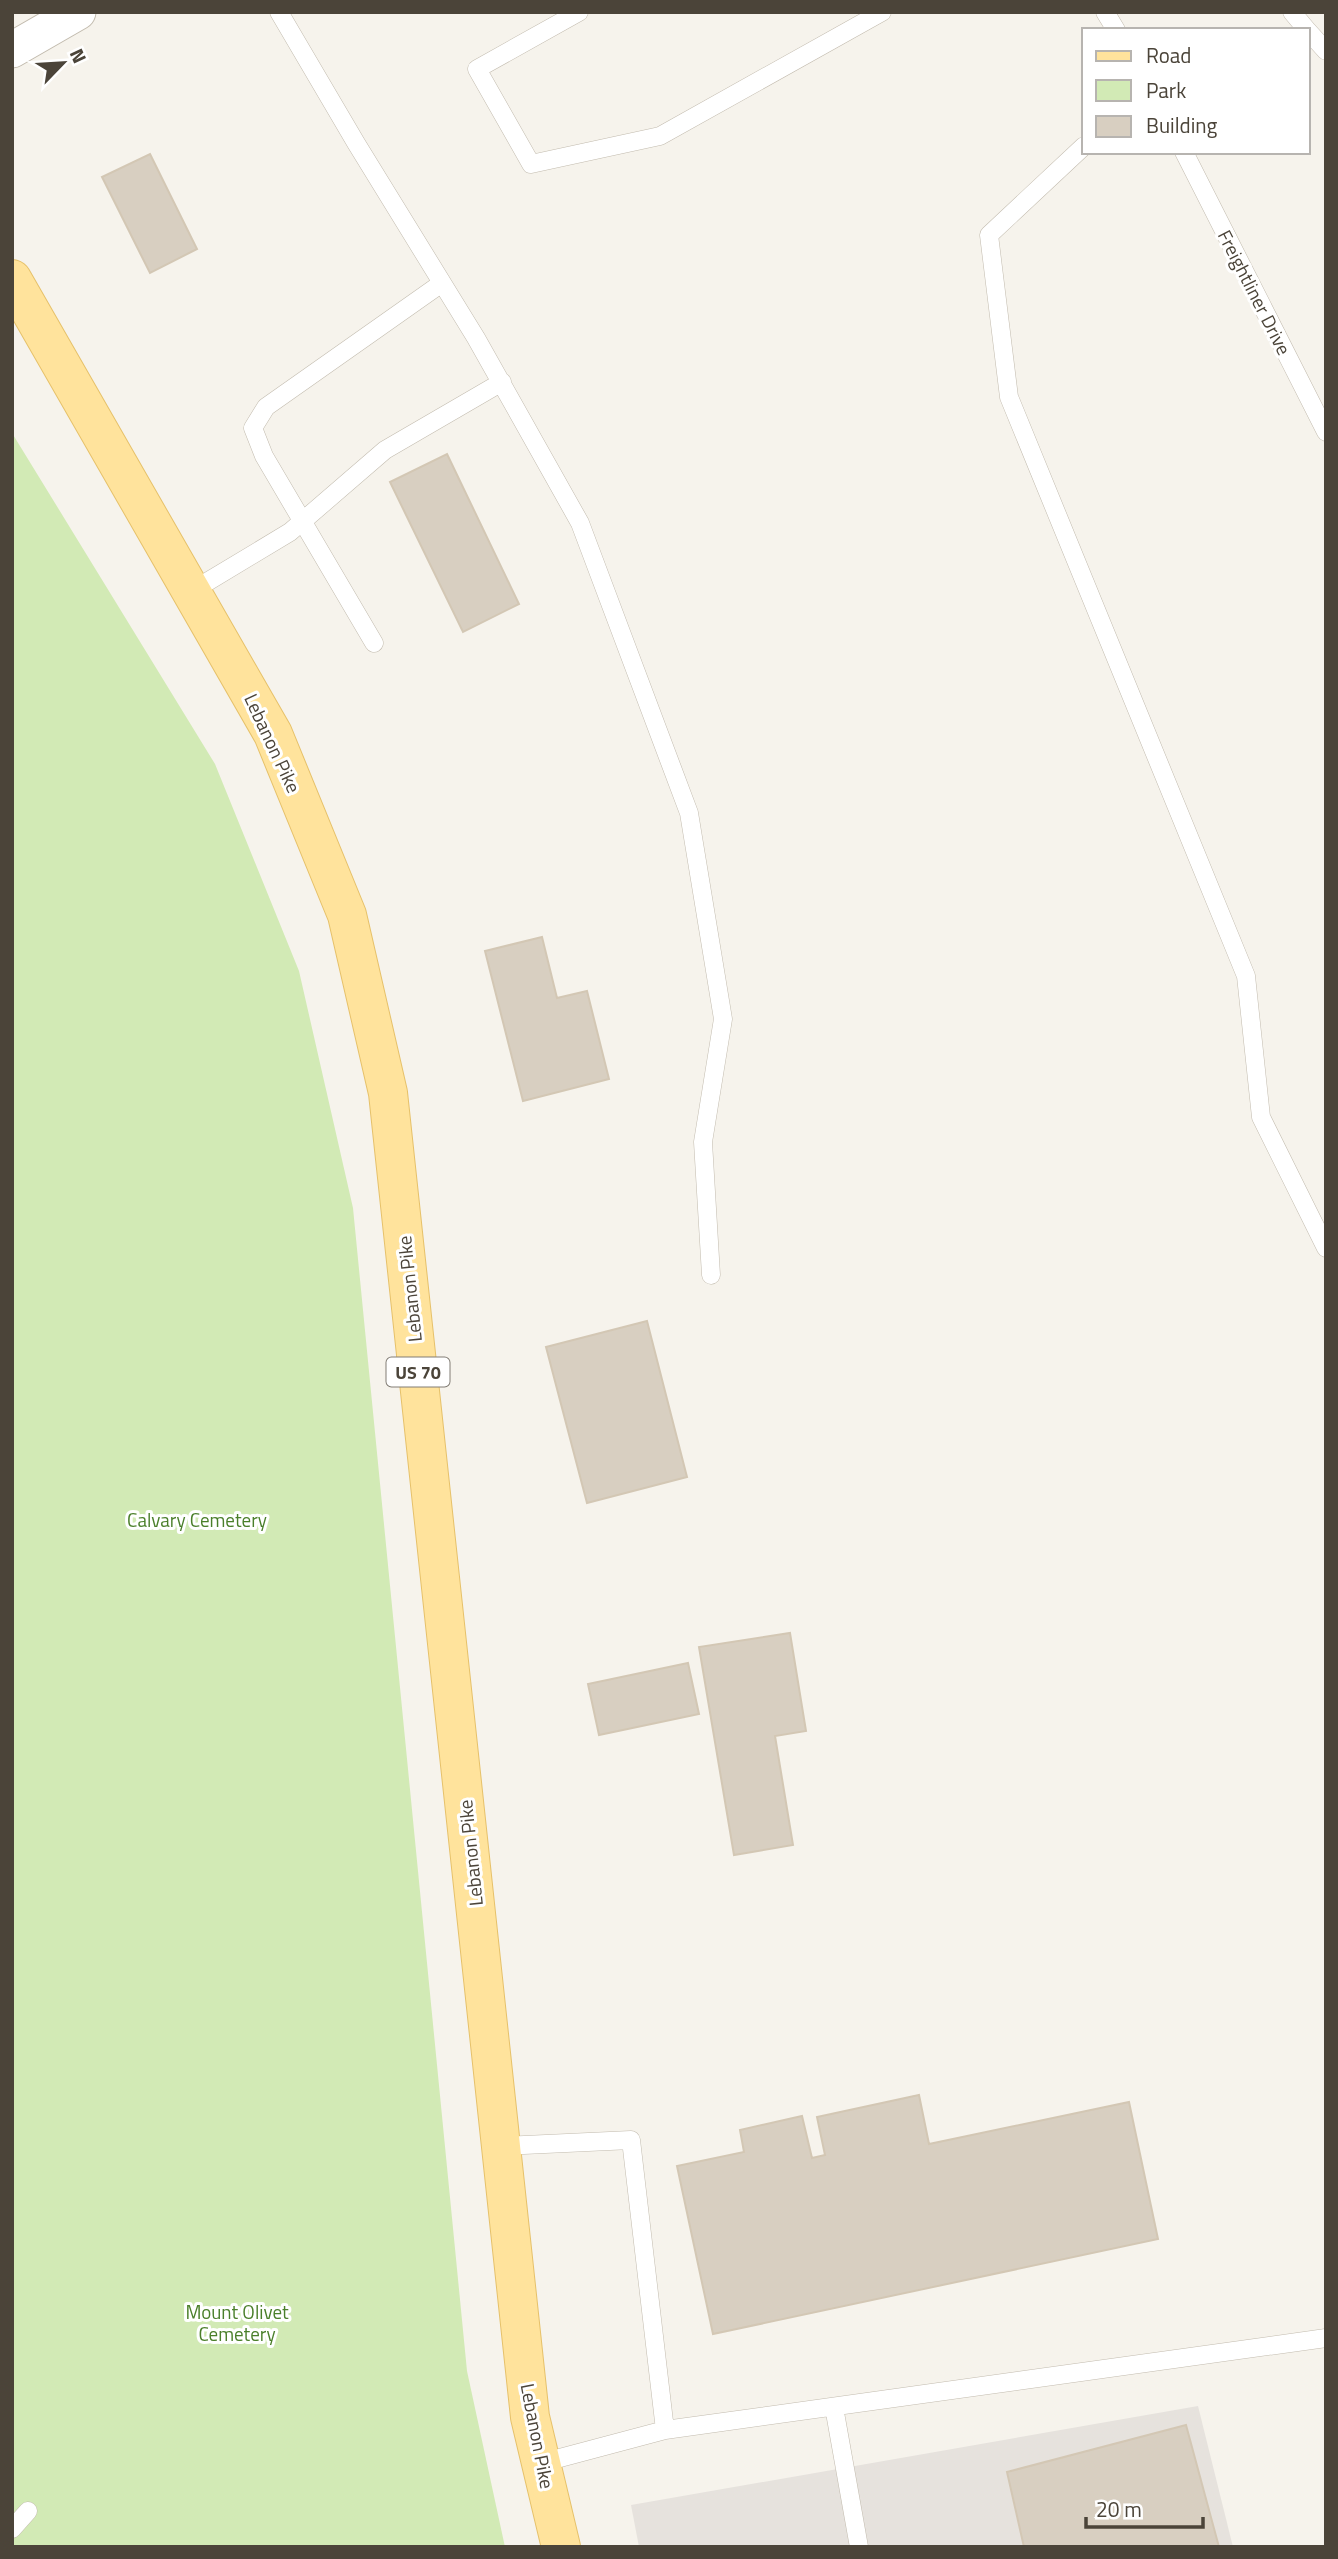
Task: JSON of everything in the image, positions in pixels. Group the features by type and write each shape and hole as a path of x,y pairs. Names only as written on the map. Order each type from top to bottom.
{"main road":[{"name":"Lebanon Pike","path":"12,279 273,734 347,915 388,1093 530,2417 561,2547"}],"street":[{"path":"12,50 78,12"}],"lane":[{"path":"279,12 502,382 580,523 689,813 723,1019 704,1142 711,1275"},
{"path":"579,12 477,68 531,164 660,136 882,12"},
{"path":"1105,12 1115,28"},
{"path":"1292,12 1305,28"},
{"path":"1310,33 1326,51"},
{"path":"1082,148 989,235 1009,397 1246,976 1261,1117 1326,1248"},
{"name":"Freightliner Drive","path":"1185,154 1326,432"},
{"path":"374,643 264,456 253,428 266,407 442,283"},
{"path":"192,592 290,531 385,450 502,382"},
{"path":"501,2146 631,2140 665,2430"},
{"path":"541,2463 665,2430 1326,2338"},
{"path":"834,2407 859,2547"},
{"path":"12,2529 28,2511"}],"shaded area":[{"path":"1198,2406 1233,2547 639,2547 631,2505"}],"green space":[{"path":"12,433 215,764 299,971 353,1208 467,2371 505,2547 12,2547"}],"building":[{"path":"150,154 197,249 150,273 102,177"},
{"path":"447,454 519,604 463,632 390,482"},
{"path":"542,937 557,998 587,991 609,1079 523,1101 485,951"},
{"path":"647,1321 687,1477 587,1503 546,1347"},
{"path":"790,1633 806,1731 775,1736 793,1845 734,1855 699,1647"},
{"path":"688,1663 699,1714 599,1735 588,1684"},
{"path":"919,2095 929,2144 1129,2102 1158,2239 713,2334 677,2166 744,2152 740,2130 802,2116 812,2158 825,2155 817,2117"},
{"path":"1186,2425 1219,2547 1024,2547 1007,2472"}],"park label":[{"name":"Calvary Cemetery","path":"197,1519"},
{"name":"Mount Olivet Cemetery","path":"237,2322"}]}
